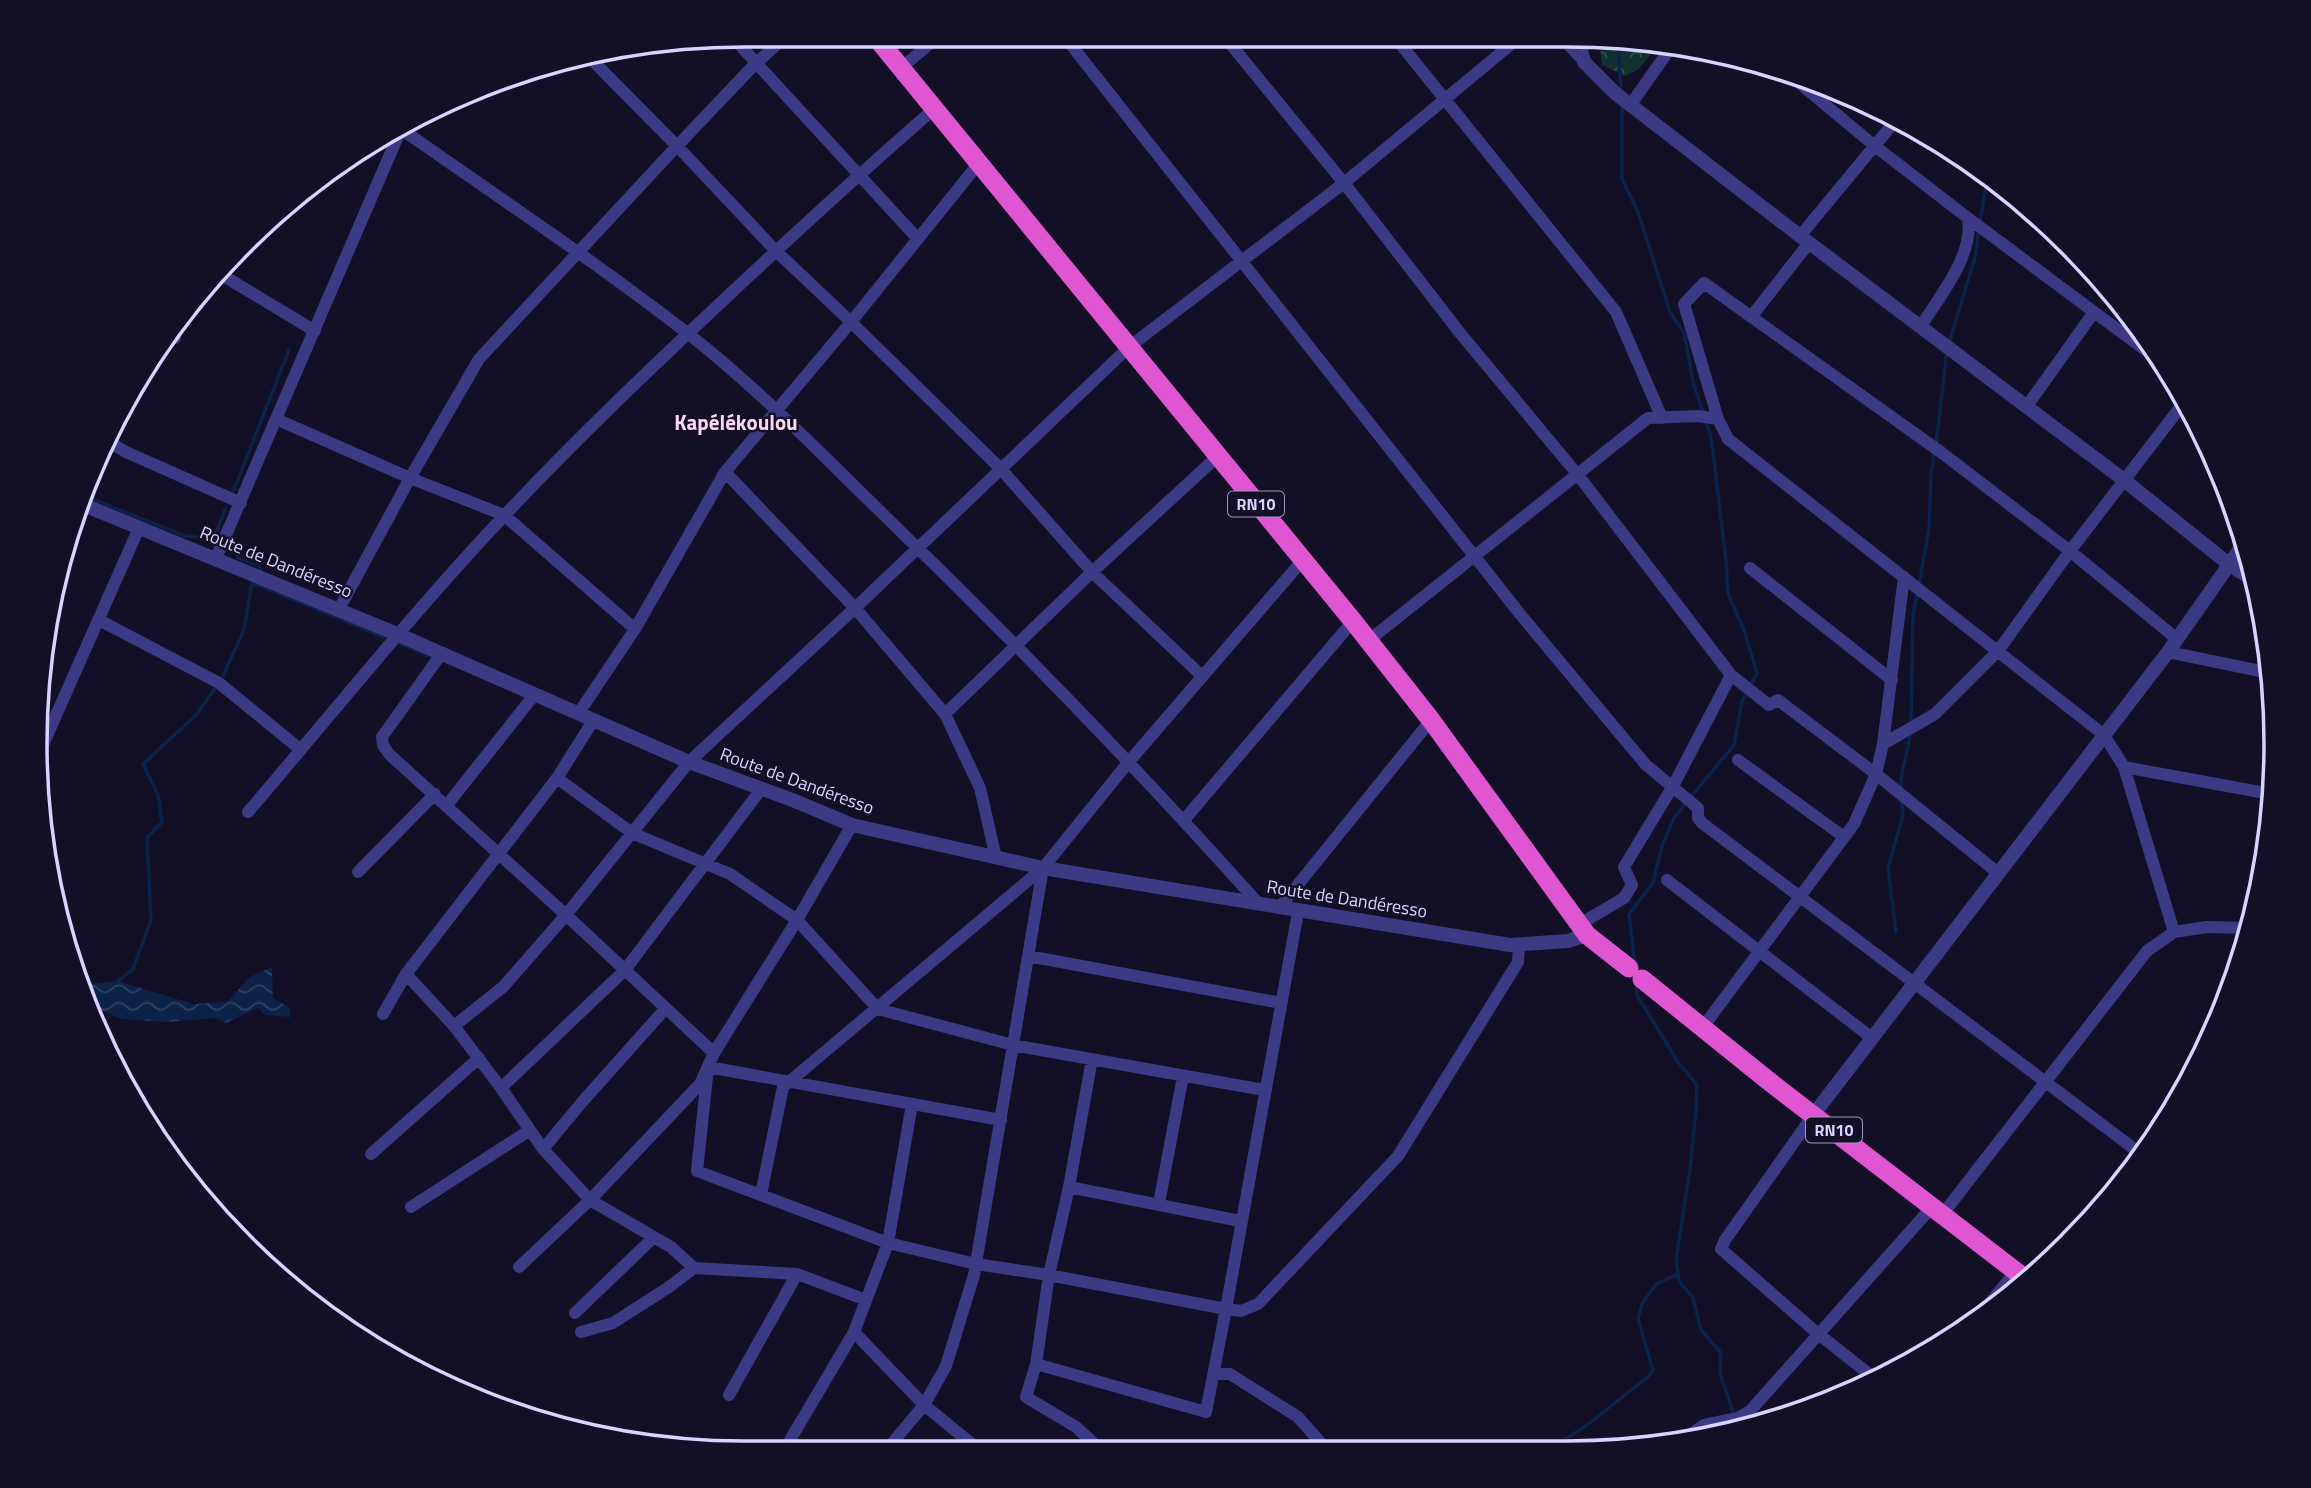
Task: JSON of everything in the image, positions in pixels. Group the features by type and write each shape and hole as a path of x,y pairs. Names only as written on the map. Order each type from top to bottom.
{"highway":[{"name":"RN10","path":"883,47 1353,621 1431,720 1584,929 1635,974 2019,1274"}],"street":[{"path":"742,47 918,239"},
{"path":"339,609 410,478 480,359 577,252 774,47"},
{"path":"901,68 926,47"},
{"path":"1073,47 1475,556 1646,765 1698,808 1698,818 1702,823 2134,1149"},
{"path":"1233,47 1578,475 1731,675 1769,705 1778,700 1876,774 1998,873"},
{"path":"1403,47 1616,312 1662,418"},
{"path":"454,1026 503,987 566,915 689,762 1129,347 1344,183 1508,47"},
{"path":"1571,47 1615,93 2242,573"},
{"path":"1581,48 1584,62"},
{"path":"1630,103 1667,55"},
{"path":"596,64 776,251 1000,468 1092,572 1202,676"},
{"path":"1808,90 1968,218 2137,344"},
{"path":"248,812 397,634 504,515 688,333 858,175 934,109"},
{"path":"1751,317 1805,239 1890,127"},
{"path":"408,134 688,333 776,410 1016,645 1127,764 1184,820 1259,904"},
{"path":"216,558 396,141"},
{"path":"578,714 635,629 725,472 979,163"},
{"path":"1921,326 1964,256 1969,229 1968,218"},
{"path":"227,278 315,331"},
{"path":"2174,932 2124,766 2104,735 1728,439 1715,419 1684,304 1704,283 1941,453 2070,551 2177,639"},
{"path":"2027,406 2094,312"},
{"path":"1883,744 1935,714 1998,651 2070,551 2178,410"},
{"path":"1368,641 1648,418 1698,416 1715,419"},
{"path":"276,419 410,478 504,515 635,629"},
{"path":"115,445 240,503"},
{"path":"945,714 1092,572 1218,456"},
{"path":"725,472 855,608 945,714 980,788 996,858"},
{"name":"Route de Dandéresso","path":"89,507 339,609 689,762 852,825 1043,868 1298,912 1519,944 1567,941 1584,929"},
{"path":"47,735 139,528"},
{"path":"1867,1373 1817,1333 1721,1249 1725,1240 1814,1114 2168,652 2237,554"},
{"path":"761,1194 783,1087 1043,868 1127,764 1302,561"},
{"path":"1750,568 1892,680"},
{"path":"1703,1027 1854,824 1876,774 1883,744 1904,577"},
{"path":"99,620 219,683 301,750"},
{"path":"1184,820 1353,621"},
{"path":"2168,652 2260,671"},
{"path":"442,653 382,737 383,745 389,754 714,1053"},
{"path":"1584,929 1625,898 1632,885 1624,867 1678,790 1731,675"},
{"path":"447,805 535,694"},
{"path":"1279,908 1431,720"},
{"path":"383,1014 406,974 557,778 593,721"},
{"path":"1738,760 1844,837"},
{"path":"2124,766 2262,792"},
{"path":"557,778 632,833 730,874 797,920 878,1009 1013,1045 1264,1090"},
{"path":"501,1088 625,970 762,788"},
{"path":"358,872 435,794"},
{"path":"519,1267 590,1200 700,1084 714,1053 797,920 852,825"},
{"path":"894,1441 924,1405 946,1366 976,1264 1043,868"},
{"path":"1668,880 1872,1038"},
{"path":"1036,1364 1206,1412 1298,912"},
{"path":"1701,1427 1734,1419 1750,1411 1817,1333 1937,1210 2045,1082 2147,951 2174,932 2207,927 2239,928"},
{"path":"708,1067 697,1171 888,1243 976,1264 1241,1311 1258,1304 1398,1156 1518,962 1519,944"},
{"path":"1028,956 1281,1003"},
{"path":"406,974 454,1026 544,1149 590,1200 671,1247 694,1268 797,1274 866,1300"},
{"path":"544,1149 583,1101 666,1009"},
{"path":"371,1154 479,1058"},
{"path":"1091,1059 1069,1187 1049,1275 1036,1364 1026,1397 1076,1427 1091,1441"},
{"path":"708,1067 1001,1120"},
{"path":"1159,1203 1183,1076"},
{"path":"790,1440 854,1332 888,1243 912,1104"},
{"path":"411,1207 530,1130"},
{"path":"1069,1187 1240,1221"},
{"path":"575,1313 654,1237"},
{"path":"580,1332 613,1322 694,1268"},
{"path":"729,1395 797,1274"},
{"path":"854,1332 924,1405 969,1441"},
{"path":"1214,1374 1230,1374 1298,1417 1319,1441"}],"green space":[{"path":"1600,48 1652,52 1639,69 1625,76 1602,65"}],"water":[{"path":"272,967 273,998 289,1007 291,1017 265,1015 258,1008 226,1023 216,1018 167,1022 122,1019 100,1011 90,984 118,981 193,1004 227,1002 250,977"}],"waterway":[{"path":"1619,49 1621,91"},
{"path":"1622,103 1622,179 1638,212 1670,312 1684,333 1693,382 1703,412"},
{"path":"1980,222 1986,187"},
{"path":"1949,343 1975,257 1979,229"},
{"path":"233,492 289,350"},
{"path":"1936,444 1947,351"},
{"path":"1705,419 1711,436 1728,594 1744,630 1757,673 1750,686"},
{"path":"1919,586 1929,528 1934,452"},
{"path":"92,499 185,536 219,539"},
{"path":"214,538 225,510"},
{"path":"233,544 238,558 259,566 261,570"},
{"path":"221,680 244,630 251,587 256,579"},
{"path":"253,583 383,637"},
{"path":"1911,722 1913,616 1917,594"},
{"path":"396,642 428,656"},
{"path":"118,981 133,969 151,920 147,838 162,822 158,795 143,764 196,715 217,686"},
{"path":"1691,797 1734,745 1742,701 1747,693"},
{"path":"1901,791 1901,776 1910,733"},
{"path":"1896,932 1888,868 1903,815 1901,798"},
{"path":"1635,964 1629,914 1653,883 1662,846 1674,818 1686,803"},
{"path":"1636,983 1637,995 1678,1062 1697,1085 1690,1169 1676,1260 1679,1281 1693,1298 1701,1330 1721,1353 1720,1374 1734,1415"},
{"path":"1563,1441 1649,1376 1653,1370 1638,1319 1642,1304 1656,1284 1678,1274"}],"district":[{"name":"Kapélékoulou","path":"736,423"}]}
